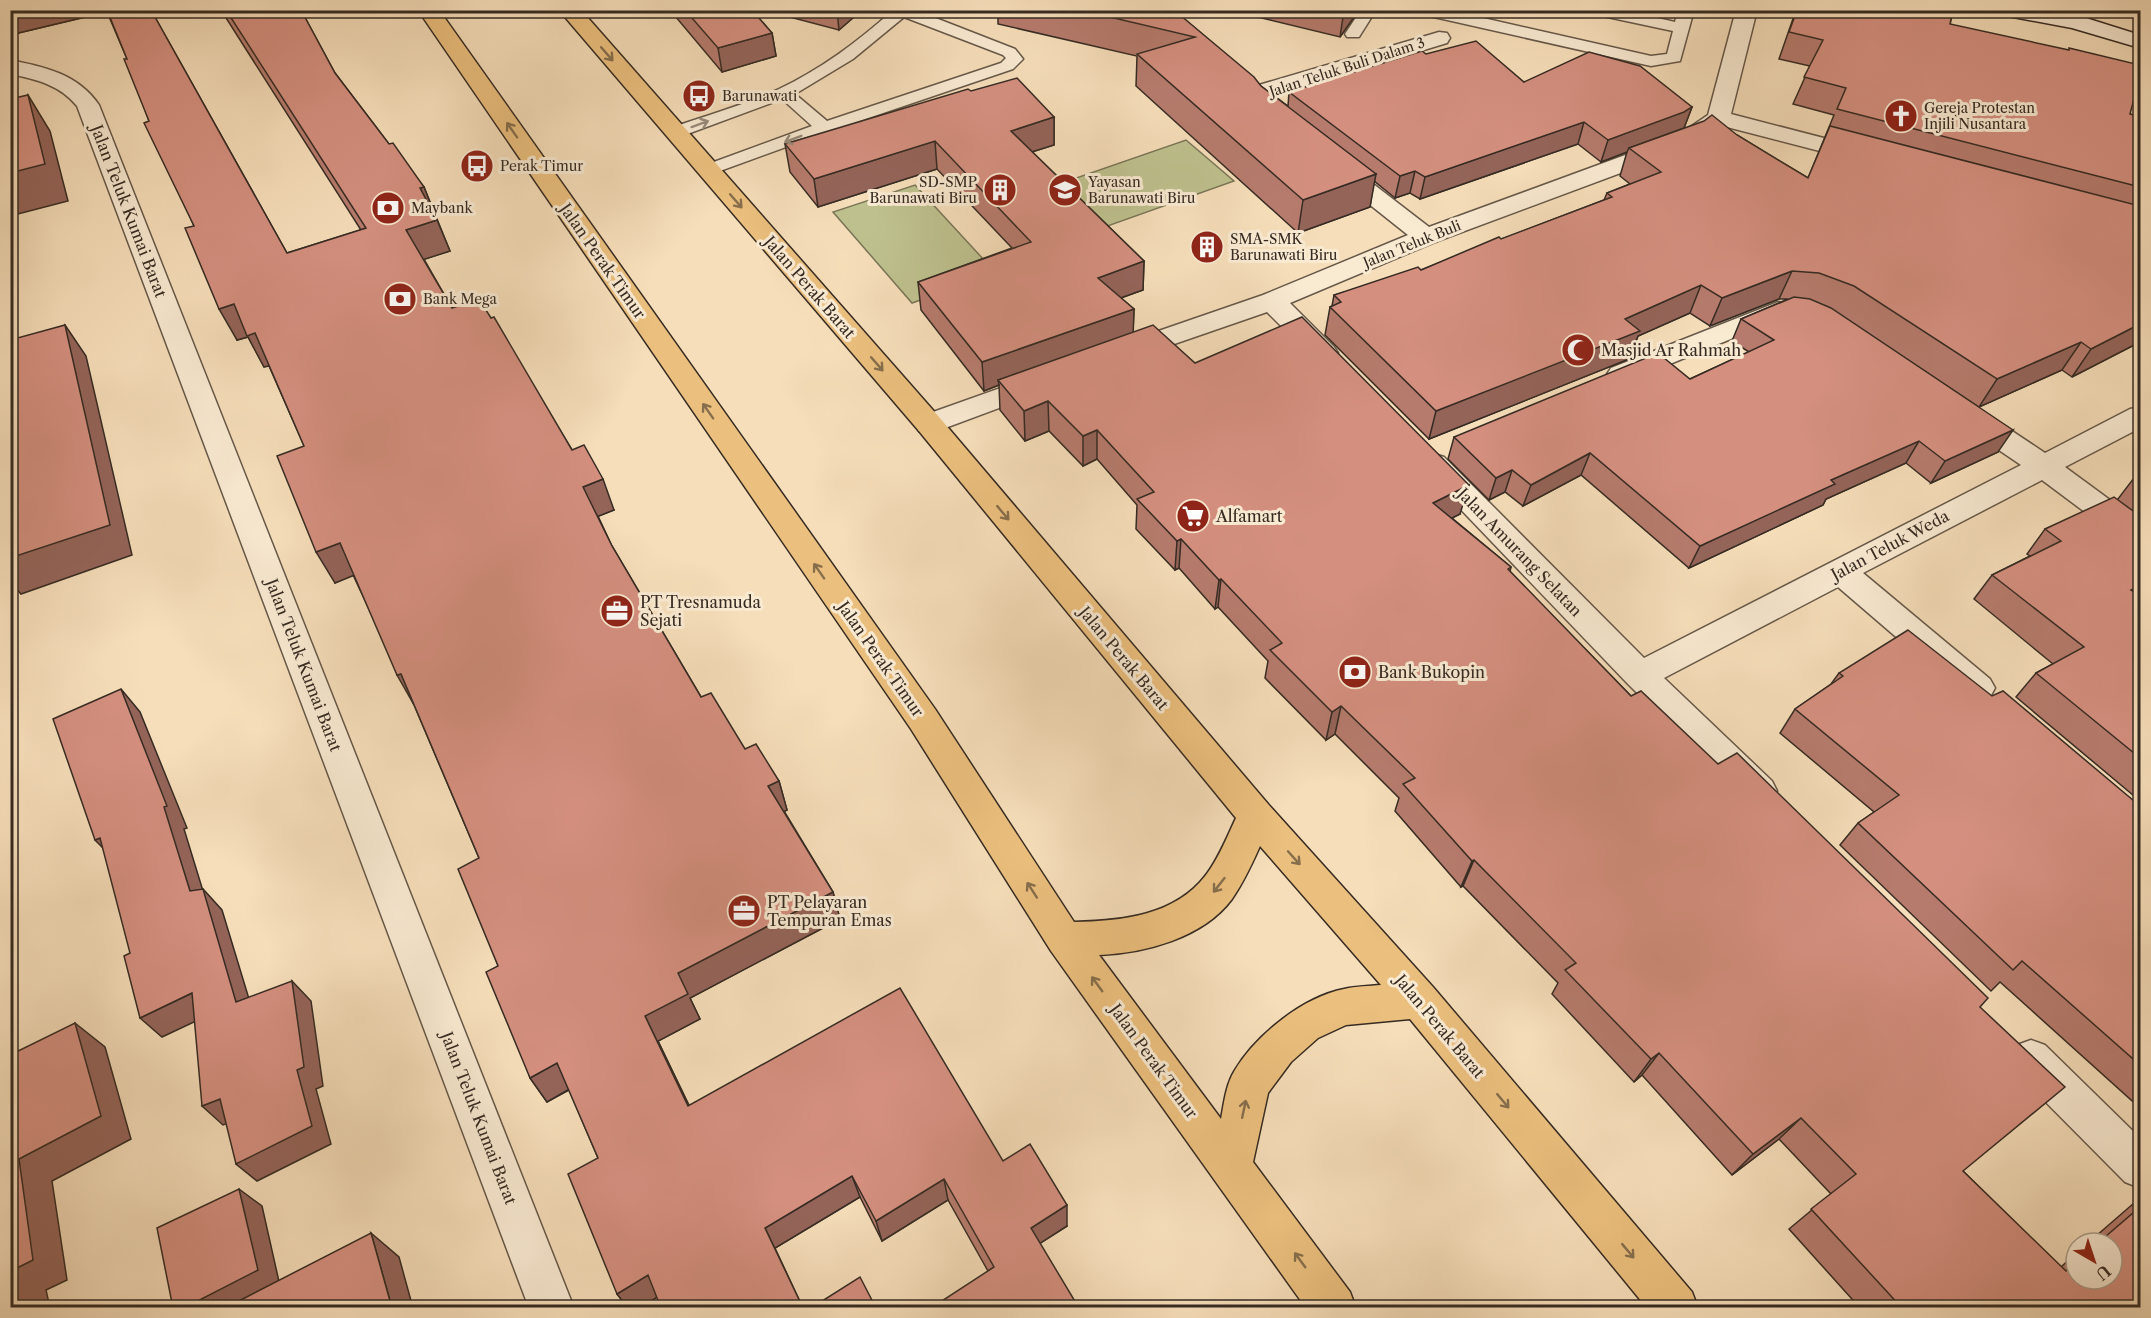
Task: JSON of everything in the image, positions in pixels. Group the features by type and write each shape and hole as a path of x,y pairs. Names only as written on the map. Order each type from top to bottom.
{"highway":[{"name":"Jalan Perak Timur","path":"428,10 923,719 1064,939 1334,1308"},
{"name":"Jalan Perak Barat","path":"569,10 929,424 1255,815 1419,1000 1676,1308"},
{"path":"1064,939 1107,939 1155,931 1189,914 1218,888 1235,861 1255,815"},
{"path":"1231,1166 1249,1084 1277,1049 1304,1025 1343,1007 1419,1000"}],"street":[{"path":"1748,10 1719,118 1889,162"},
{"path":"2004,10 2081,24 2140,42"},
{"path":"2049,10 2081,24"},
{"name":"Jalan Teluk Buli Dalam 3","path":"1426,237 1261,105 1262,95 1267,90 1439,38"},
{"name":"Jalan Teluk Kumai Barat","path":"10,67 67,84 76,89 88,105 552,1308"},
{"name":"Jalan Teluk Buli","path":"1106,359 1272,301 1426,237 1685,141 1719,118"},
{"path":"1272,301 1344,374"},
{"path":"1602,382 1779,309 1802,311"},
{"path":"929,424 1062,374"},
{"path":"1946,400 2042,465 2140,537"},
{"name":"Jalan Teluk Weda","path":"1640,675 2140,416"},
{"name":"Jalan Amurang Selatan","path":"1429,449 1640,675 1782,814"},
{"path":"1841,572 2004,709"},
{"path":"2004,1032 2140,1167"}],"lane":[{"path":"1353,34 1369,10"},
{"path":"1425,10 1652,61 1674,58 1686,10"},
{"path":"1598,10 1682,28"},
{"path":"676,132 784,93 838,62 903,11 1010,52 1015,59 1008,66 824,128 709,170"},
{"path":"784,93 824,128"}],"green space":[{"path":"1186,140 1234,181 1102,228 1056,185"},
{"path":"915,185 996,273 912,303 833,212"}],"building":[{"path":"107,10 151,10 287,253 366,228 226,10 301,10 335,73 389,144 393,143 424,187 420,188 437,220 406,230 452,308 479,299 491,318 494,317 572,450 584,445 603,479 583,487 612,546 701,697 711,693 745,749 756,744 779,781 768,786 833,892 678,973 688,994 645,1016 688,1106 900,988 1003,1161 1030,1144 1067,1205 1031,1228 1079,1308 931,1308 994,1267 944,1179 876,1221 852,1176 765,1228 803,1308 661,1308 648,1275 617,1294 568,1174 598,1158 557,1063 530,1078 486,972 498,966 458,869 479,858 401,674 397,675 340,543 316,552 277,456 304,446 255,333 247,336 234,304 219,309 185,228 194,226 144,123 149,121"},
{"path":"685,10 752,10 772,33 718,48"},
{"path":"1080,10 1174,10 1254,77 1261,86 1376,174 1303,200 1137,54 1195,37"},
{"path":"1797,10 1953,10 1950,24 2140,65 2140,76 2130,114 2140,117 2140,187 1837,109 1846,88 1804,77 1823,40 1789,32"},
{"path":"1476,41 1524,82 1589,52 1640,66 1692,107 1608,140 1584,122 1425,177 1415,171 1400,176 1289,92 1422,51 1426,54"},
{"path":"1017,78 1054,117 1011,131 1144,261 1098,278 1134,309 982,362 918,282 1031,242 935,141 814,179 785,144 968,89 971,91"},
{"path":"28,95 45,164 10,173 10,99"},
{"path":"1712,115 1737,135 1808,178 1830,126 2140,206 2140,324 2091,349 2081,342 1997,379 1854,286 1819,273 1792,271 1722,298 1701,285 1625,319 1640,331 1436,411 1330,307 1341,302 1334,295 1418,267 1421,270 1499,237 1501,239 1612,197 1607,193 1661,172 1629,148 1704,121"},
{"path":"1794,297 1810,299 1831,308 2013,430 1945,461 1919,441 1831,480 1835,484 1700,546 1590,453 1531,485 1512,470 1496,478 1454,437 1658,353 1690,379 1774,340 1741,319"},
{"path":"1302,317 1469,485 1433,503 1511,567 1508,569 1631,696 1641,691 1718,764 1737,753 1988,998 1980,1007 2065,1087 1963,1171 2064,1269 2064,1291 2124,1291 2124,1231 2112,1231 2140,1207 2140,1308 1902,1308 1811,1209 1856,1174 1801,1118 1753,1154 1659,1053 1651,1059 1565,970 1576,963 1474,860 1472,861 1403,784 1415,778 1341,706 1332,712 1270,650 1282,643 1181,539 1177,541 1137,499 1154,492 1097,430 1083,436 1048,401 1024,411 998,380 1153,325 1195,363"},
{"path":"65,325 110,525 10,558 10,340"},
{"path":"2114,497 2140,516 2140,585 2131,590 2140,596 2140,758 2036,673 2084,647 1992,575 2061,541 2045,529"},
{"path":"1908,630 1992,696 2003,691 2140,806 2140,1065 2022,961 2013,970 1858,823 1899,795 1795,709 1843,676 1839,673"},
{"path":"121,689 167,806 164,807 190,891 203,889 236,1002 292,981 304,1067 297,1070 312,1126 236,1164 220,1099 202,1106 192,993 140,1018 124,956 130,953 100,838 95,840 53,719"},
{"path":"75,1023 101,1116 19,1159 33,1260 11,1271 19,1308 10,1308 10,1055"},
{"path":"239,1189 258,1270 184,1308 173,1308 157,1228"},
{"path":"371,1233 392,1308 230,1308 229,1306"},
{"path":"860,1277 876,1308 811,1308"}],"place":[{"name":"Barunawati","path":"699,96"},
{"name":"Gereja Protestan Injili Nusantara","path":"1901,116"},
{"name":"Perak Timur","path":"477,166"},
{"name":"SD-SMP Barunawati Biru","path":"1000,190"},
{"name":"Yayasan Barunawati Biru","path":"1065,190"},
{"name":"Maybank","path":"388,208"},
{"name":"SMA-SMK Barunawati Biru","path":"1207,247"},
{"name":"Bank Mega","path":"400,299"},
{"name":"Masjid Ar Rahmah","path":"1578,350"},
{"name":"Alfamart","path":"1193,516"},
{"name":"PT Tresnamuda Sejati","path":"617,611"},
{"name":"Bank Bukopin","path":"1355,672"},
{"name":"PT Pelayaran Tempuran Emas","path":"744,911"}]}
